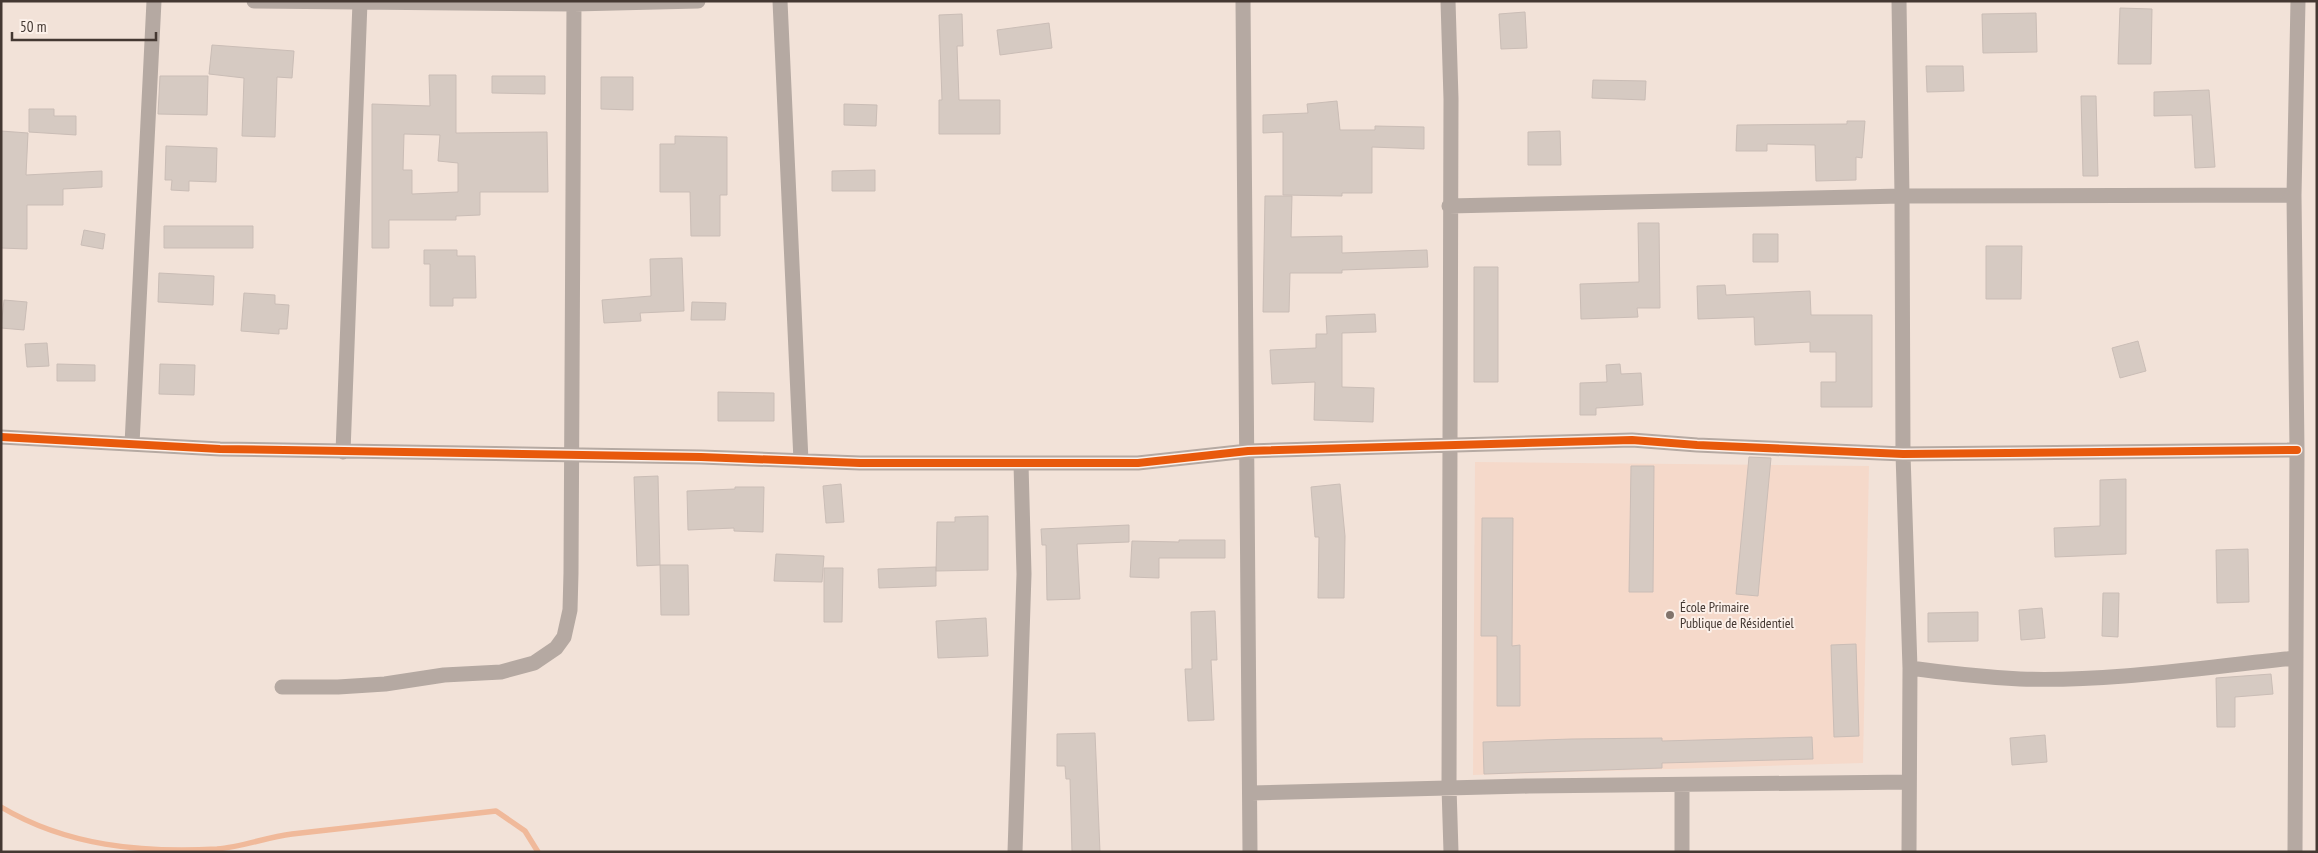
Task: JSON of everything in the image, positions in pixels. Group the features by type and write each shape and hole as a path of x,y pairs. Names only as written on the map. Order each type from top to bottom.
{"street":[{"path":"132,444 154,1"},
{"path":"254,1 574,3 698,1"},
{"path":"780,1 801,461"},
{"path":"1243,1 1250,852"},
{"path":"1448,1 1451,99 1449,206 1449,787 1451,852"},
{"path":"1899,1 1903,454 1910,668 1910,852"},
{"path":"2295,852 2297,450 2294,195 2298,1"},
{"path":"343,452 360,2"},
{"path":"282,687 366,685 444,675 501,672 534,663 556,648 564,637 570,610 574,3"},
{"path":"1449,206 1902,196 2294,195"},
{"path":"1,437 343,452 571,454 801,461 1021,464 1138,463 1248,451 1632,440 1903,454 2297,450"},
{"path":"1015,852 1024,574 1021,464"},
{"path":"1910,668 1963,675 2021,679 2149,673 2296,658"},
{"path":"1251,793 1449,787 1909,782"},
{"path":"1682,785 1682,852"}],"shaded area":[{"name":"École Primaire Publique de Résidentiel","path":"1475,462 1869,466 1863,763 1473,775"}],"building":[{"path":"2120,8 2152,9 2151,64 2118,64"},
{"path":"1525,12 1527,48 1501,49 1499,14"},
{"path":"2036,13 2037,52 1983,53 1982,14"},
{"path":"962,14 963,46 957,46 959,100 1000,100 1000,134 939,134 939,100 942,100 939,15"},
{"path":"1049,23 1052,48 1000,55 997,30"},
{"path":"212,45 294,51 292,78 277,77 275,137 242,136 244,78 209,74"},
{"path":"1926,66 1963,66 1964,91 1927,92"},
{"path":"429,75 456,75 456,133 547,132 548,192 480,192 480,215 456,216 456,220 389,220 389,248 372,248 372,104 430,106","holes":["404,134 440,135 438,161 458,163 458,192 412,194 412,170 403,170"]},
{"path":"160,76 208,76 207,115 158,114"},
{"path":"492,76 545,76 545,94 492,93"},
{"path":"601,77 633,77 633,110 601,109"},
{"path":"1593,80 1646,81 1645,100 1592,98"},
{"path":"2209,90 2215,167 2195,168 2192,115 2154,116 2154,92"},
{"path":"2081,96 2096,96 2098,176 2083,176"},
{"path":"1337,101 1340,130 1375,130 1375,126 1424,127 1424,149 1372,147 1372,193 1342,193 1342,196 1283,195 1283,132 1263,133 1263,115 1308,113 1307,104"},
{"path":"844,104 877,105 876,126 844,125"},
{"path":"29,109 54,109 54,116 76,116 76,135 29,132"},
{"path":"1847,121 1865,121 1862,158 1856,157 1856,180 1816,181 1815,145 1767,144 1767,151 1736,151 1737,125 1847,124"},
{"path":"1,131 28,133 26,175 102,171 102,187 63,189 63,205 27,205 27,249 1,248"},
{"path":"1560,131 1561,165 1528,165 1528,132"},
{"path":"675,136 727,137 727,195 720,195 720,236 691,236 690,192 660,192 660,144 675,144"},
{"path":"166,146 217,148 216,182 189,181 189,191 171,190 172,180 165,180"},
{"path":"875,170 875,191 832,191 832,171"},
{"path":"1265,196 1292,196 1291,237 1342,236 1342,253 1427,250 1428,267 1342,270 1342,273 1290,273 1289,312 1263,312"},
{"path":"1638,223 1659,223 1660,308 1637,308 1638,317 1581,319 1580,284 1639,282"},
{"path":"164,226 253,226 253,248 164,248"},
{"path":"84,230 105,234 103,249 81,245"},
{"path":"1753,234 1778,234 1778,262 1753,262"},
{"path":"1986,246 2022,246 2021,299 1986,299"},
{"path":"424,250 457,250 457,256 475,256 476,298 453,298 453,306 430,306 430,264 424,264"},
{"path":"682,258 684,311 640,313 641,321 604,323 602,300 651,296 650,259"},
{"path":"1474,267 1498,267 1498,382 1474,382"},
{"path":"159,273 214,276 213,305 158,302"},
{"path":"1725,285 1726,295 1810,291 1811,315 1872,315 1872,407 1821,407 1821,382 1836,382 1836,352 1810,352 1810,342 1755,345 1754,317 1698,319 1697,286"},
{"path":"244,293 275,295 275,304 289,305 287,329 279,329 279,334 241,331"},
{"path":"4,300 27,302 24,330 1,328"},
{"path":"692,302 726,303 725,320 691,320"},
{"path":"1375,314 1376,332 1342,333 1342,387 1374,388 1373,422 1314,420 1315,382 1272,384 1270,350 1316,348 1316,334 1327,334 1326,316"},
{"path":"2138,341 2146,371 2120,378 2112,348"},
{"path":"47,343 49,366 27,367 25,344"},
{"path":"57,364 95,365 95,381 57,381"},
{"path":"160,364 195,365 194,395 159,394"},
{"path":"1620,364 1621,374 1641,373 1643,405 1596,408 1596,415 1580,415 1580,383 1607,382 1606,365"},
{"path":"718,392 774,393 774,421 718,421"},
{"path":"1749,457 1771,458 1758,596 1736,594"},
{"path":"1631,466 1654,466 1653,592 1629,592"},
{"path":"658,476 660,565 637,566 634,477"},
{"path":"2126,479 2126,554 2055,557 2054,528 2100,526 2100,480"},
{"path":"841,484 844,522 826,523 823,486"},
{"path":"1340,484 1345,536 1344,598 1318,598 1319,537 1315,537 1311,487"},
{"path":"735,487 764,487 763,532 734,531 734,528 688,530 687,491 735,489"},
{"path":"988,516 988,570 936,571 937,522 955,522 955,517"},
{"path":"1482,518 1513,518 1512,646 1520,645 1520,706 1497,706 1497,636 1481,636"},
{"path":"1129,525 1129,542 1077,544 1080,599 1047,600 1046,545 1042,545 1041,529"},
{"path":"1179,540 1225,540 1225,558 1159,558 1159,578 1130,577 1132,541 1179,542"},
{"path":"2248,549 2249,602 2217,603 2216,550"},
{"path":"776,554 824,556 822,582 774,581"},
{"path":"660,565 688,565 689,615 661,615"},
{"path":"936,567 936,586 879,588 878,569"},
{"path":"824,568 843,568 842,622 824,622"},
{"path":"2103,593 2119,593 2118,637 2102,636"},
{"path":"2042,608 2045,638 2021,640 2019,610"},
{"path":"1215,611 1217,660 1211,660 1214,720 1188,721 1185,669 1192,669 1191,612"},
{"path":"1978,612 1978,641 1928,642 1928,613"},
{"path":"986,618 988,656 938,658 936,621"},
{"path":"1856,644 1859,736 1834,737 1831,645"},
{"path":"2271,674 2273,694 2235,697 2235,727 2217,727 2216,678"},
{"path":"1095,733 1100,852 1072,852 1070,779 1066,779 1065,766 1057,766 1057,734"},
{"path":"2045,735 2047,762 2012,765 2010,738"},
{"path":"1812,737 1813,759 1662,763 1662,768 1484,774 1483,742 1662,738 1662,741"}],"waterway":[{"path":"1,807 52,831 105,844 160,850 226,848 292,834 496,811 525,831 538,852"}],"cycle path":[{"path":"1,437 220,449 701,457 860,463 1138,463 1248,451 1632,440 1697,445 1903,454 2297,450"}],"place":[{"name":"École Primaire Publique de Résidentiel","path":"1670,615"}]}
